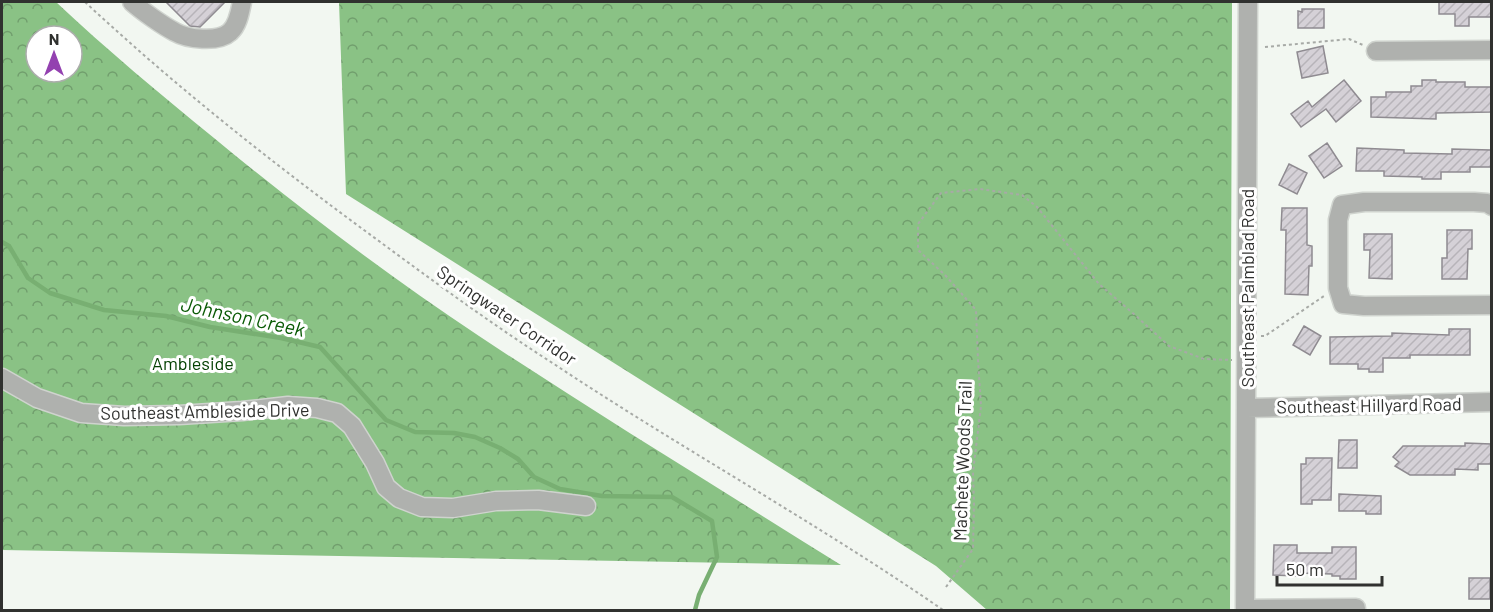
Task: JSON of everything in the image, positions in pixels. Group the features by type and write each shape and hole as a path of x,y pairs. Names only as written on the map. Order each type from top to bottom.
{"street":[{"path":"132,2 176,33 199,39 217,38 230,32 239,16 242,2"},
{"name":"Southeast Palmblad Road","path":"1245,610 1248,2"},
{"path":"1376,51 1491,50"},
{"path":"1491,206 1487,203 1474,202 1364,202 1342,205 1338,220 1338,288 1343,304 1365,306 1491,305"},
{"name":"Southeast Ambleside Drive","path":"2,378 37,398 81,413 124,416 179,415 288,406 317,408 337,413 352,426 375,463 386,487 399,498 422,507 453,508 496,501 538,500 586,506"},
{"name":"Southeast Hillyard Road","path":"1247,408 1491,402"},
{"path":"1245,610 1356,609"}],"path":[{"name":"Springwater Corridor","path":"85,2 182,87 287,173 427,277 555,365 819,529 943,610"},
{"path":"1248,47 1349,39 1376,51"},
{"name":"Machete Woods Trail","path":"946,587 973,549 973,472 981,406 976,310 945,275 918,250 918,224 941,193 980,189 1022,195 1037,207 1099,284 1169,346 1204,359 1246,360"},
{"path":"1246,336 1265,336 1321,297 1338,288"}],"green space":[{"name":"Ambleside","path":"2,2 56,2 80,24 24,24 24,84 84,84 84,28 246,164 411,289 569,394 841,565 2,550"},
{"path":"339,2 1232,2 1230,610 987,610 936,566 346,194"}],"building":[{"path":"166,2 225,2 200,27 190,26"},
{"path":"1439,2 1491,2 1491,17 1469,17 1469,26 1455,26 1455,14 1439,14"},
{"path":"1302,9 1324,9 1324,28 1298,28 1298,11 1302,12"},
{"path":"1323,46 1328,73 1302,78 1297,52"},
{"path":"1344,80 1361,101 1336,122 1326,109 1301,127 1291,114 1308,101 1312,107"},
{"path":"1422,80 1465,82 1465,87 1491,87 1491,112 1436,113 1436,119 1371,117 1371,97 1386,97 1386,92 1411,92 1411,86 1422,86"},
{"path":"1327,143 1342,166 1324,178 1309,156"},
{"path":"1357,148 1404,150 1404,153 1452,154 1452,149 1491,150 1491,167 1470,167 1470,172 1441,172 1441,179 1384,176 1384,171 1356,171"},
{"path":"1289,164 1307,173 1297,194 1279,185"},
{"path":"1282,208 1307,208 1307,245 1312,246 1308,295 1285,294 1286,230 1281,230"},
{"path":"1447,230 1472,230 1472,249 1468,249 1467,279 1442,279 1442,258 1447,258"},
{"path":"1364,234 1392,234 1392,279 1369,278 1370,250 1364,250"},
{"path":"1304,326 1321,336 1310,355 1293,345"},
{"path":"1449,329 1470,329 1470,355 1410,355 1410,358 1383,358 1383,372 1358,369 1358,364 1330,364 1330,337 1392,336 1392,333 1449,335"},
{"path":"1339,440 1357,440 1357,468 1338,468"},
{"path":"1465,443 1491,444 1491,464 1478,464 1478,470 1455,469 1455,475 1410,475 1395,466 1399,462 1393,457 1403,446 1465,446"},
{"path":"1306,458 1332,458 1331,500 1312,500 1312,504 1301,504 1301,464 1306,464"},
{"path":"1339,494 1381,496 1381,514 1366,514 1366,511 1339,511"},
{"path":"1274,545 1297,545 1297,553 1332,553 1332,547 1356,547 1356,579 1340,579 1340,576 1332,576 1332,574 1273,575"},
{"path":"1469,578 1490,578 1490,599 1469,599"}],"waterway":[{"name":"Johnson Creek","path":"2,242 9,246 28,278 50,293 104,310 166,316 210,327 281,338 320,347 386,420 415,432 454,433 475,437 518,459 534,477 560,489 602,496 672,497 712,521 717,557 699,595 695,610"}]}
